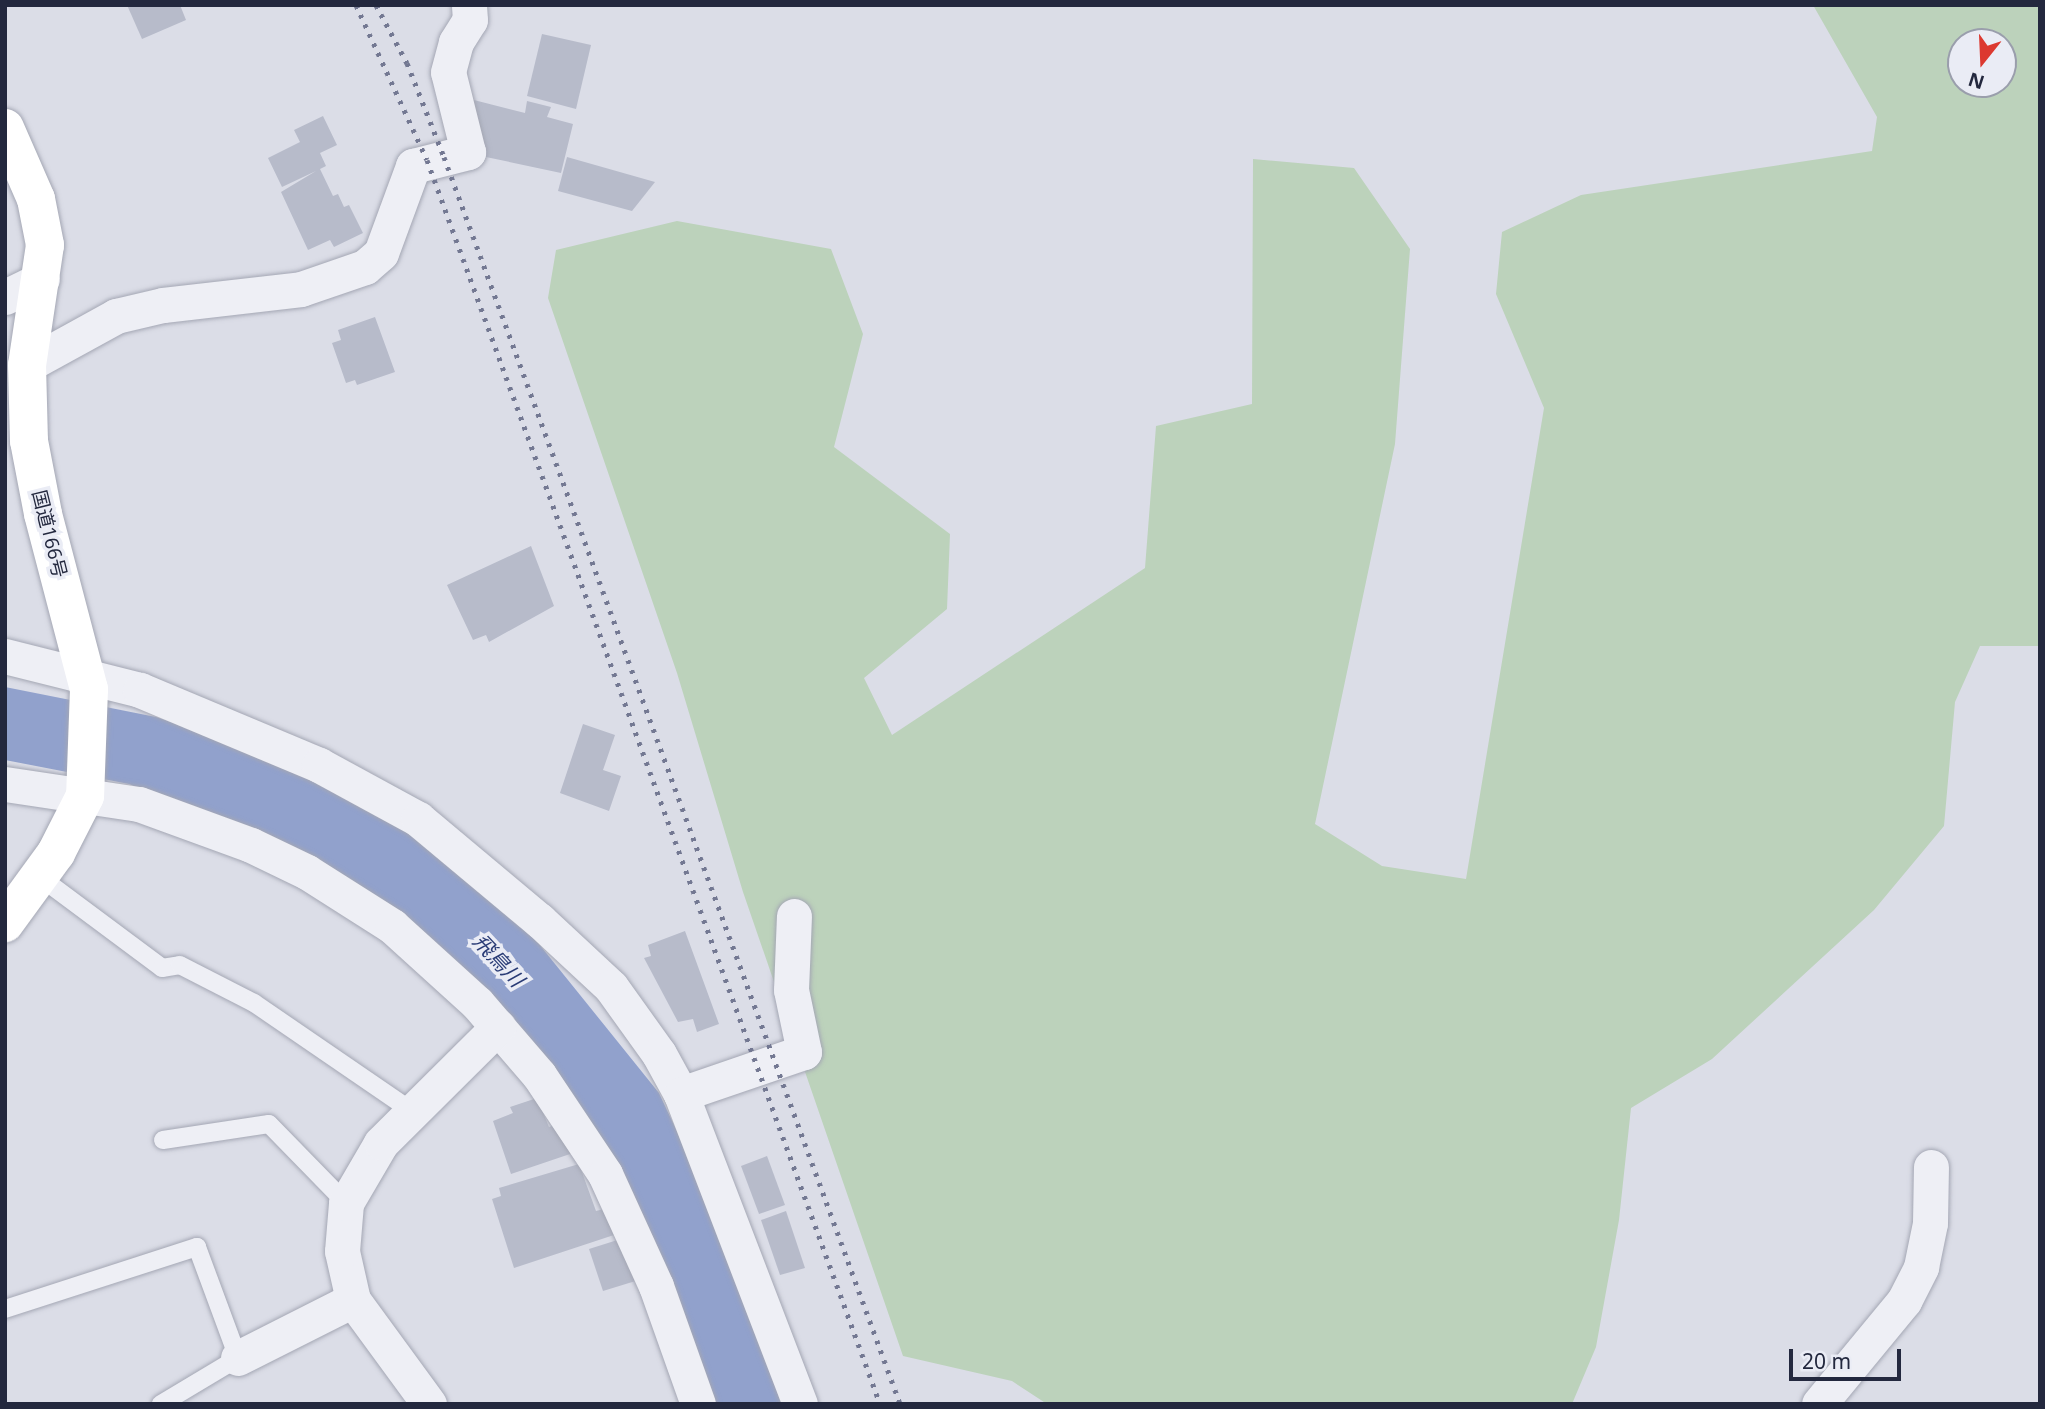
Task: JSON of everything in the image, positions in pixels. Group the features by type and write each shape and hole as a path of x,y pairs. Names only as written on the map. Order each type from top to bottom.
{"highway":[{"name":"国道166号","path":"5,128 36,199 46,245 27,365 29,441 43,514 88,682 85,790 40,877 5,923"}],"street":[{"path":"27,365 116,316 163,305 301,289 365,267 381,253 413,166 468,152 448,72 456,42 470,20 469,5"},
{"path":"5,297 42,279"},
{"path":"5,656 88,682 140,690 319,765 418,819 539,920 611,987 659,1054 681,1094 800,1404"},
{"path":"5,784 85,790 139,804 250,845 307,872 392,926 498,1027 539,1075 605,1174 656,1286 698,1404"},
{"path":"681,1094 804,1052 791,990 794,916"},
{"path":"429,1404 353,1300 342,1251 346,1203 381,1143 498,1027"},
{"path":"1819,1404 1905,1301 1922,1267 1930,1223 1931,1167"},
{"path":"238,1358 353,1300"}],"lane":[{"path":"40,877 162,968 180,965 254,1003 413,1112"},
{"path":"163,1140 269,1124 346,1203"},
{"path":"5,1309 197,1247 238,1358 161,1404"}],"green space":[{"path":"1813,5 2040,5 2040,646 1980,646 1955,702 1944,826 1874,910 1712,1059 1631,1108 1619,1220 1596,1347 1572,1404 1047,1404 1012,1381 903,1356 743,892 677,673 548,298 556,250 677,221 831,249 863,334 834,447 950,534 947,609 864,678 892,735 1145,568 1156,426 1252,404 1253,159 1354,168 1410,249 1395,444 1315,824 1382,866 1466,879 1544,408 1496,294 1502,232 1581,195 1872,151 1877,117"}],"water":[{"name":"飛鳥川","path":"5,687 156,717 262,752 383,813 514,913 659,1093 738,1262 781,1404 710,1404 573,1103 261,837 129,784 5,760"}],"building":[{"path":"127,5 180,5 186,20 142,39"},
{"path":"542,34 591,45 576,109 527,96"},
{"path":"470,99 525,113 527,101 551,107 547,117 573,124 561,173 486,157"},
{"path":"323,116 337,145 320,153 326,166 320,169 333,196 338,194 344,207 349,205 363,233 334,247 330,240 308,250 281,192 316,171 282,187 268,158 300,142 294,130"},
{"path":"567,157 655,182 632,211 558,191"},
{"path":"375,317 395,372 357,385 355,380 346,383 332,343 341,340 338,330"},
{"path":"531,546 554,606 489,642 486,635 473,640 447,585"},
{"path":"583,724 615,735 603,770 621,776 609,811 560,793"},
{"path":"685,931 719,1024 697,1032 693,1019 678,1022 644,958 651,956 648,945"},
{"path":"537,1098 549,1127 565,1122 573,1153 511,1174 493,1121 513,1113 510,1107"},
{"path":"767,1156 785,1205 759,1214 741,1166"},
{"path":"579,1164 596,1211 612,1207 620,1233 514,1268 492,1199 501,1196 499,1188"},
{"path":"786,1211 805,1268 780,1275 761,1220"},
{"path":"627,1237 642,1279 603,1291 589,1249"}],"railway":[{"path":"356,5 427,160 880,1404"},
{"path":"376,5 407,63 444,157 900,1404"}]}
